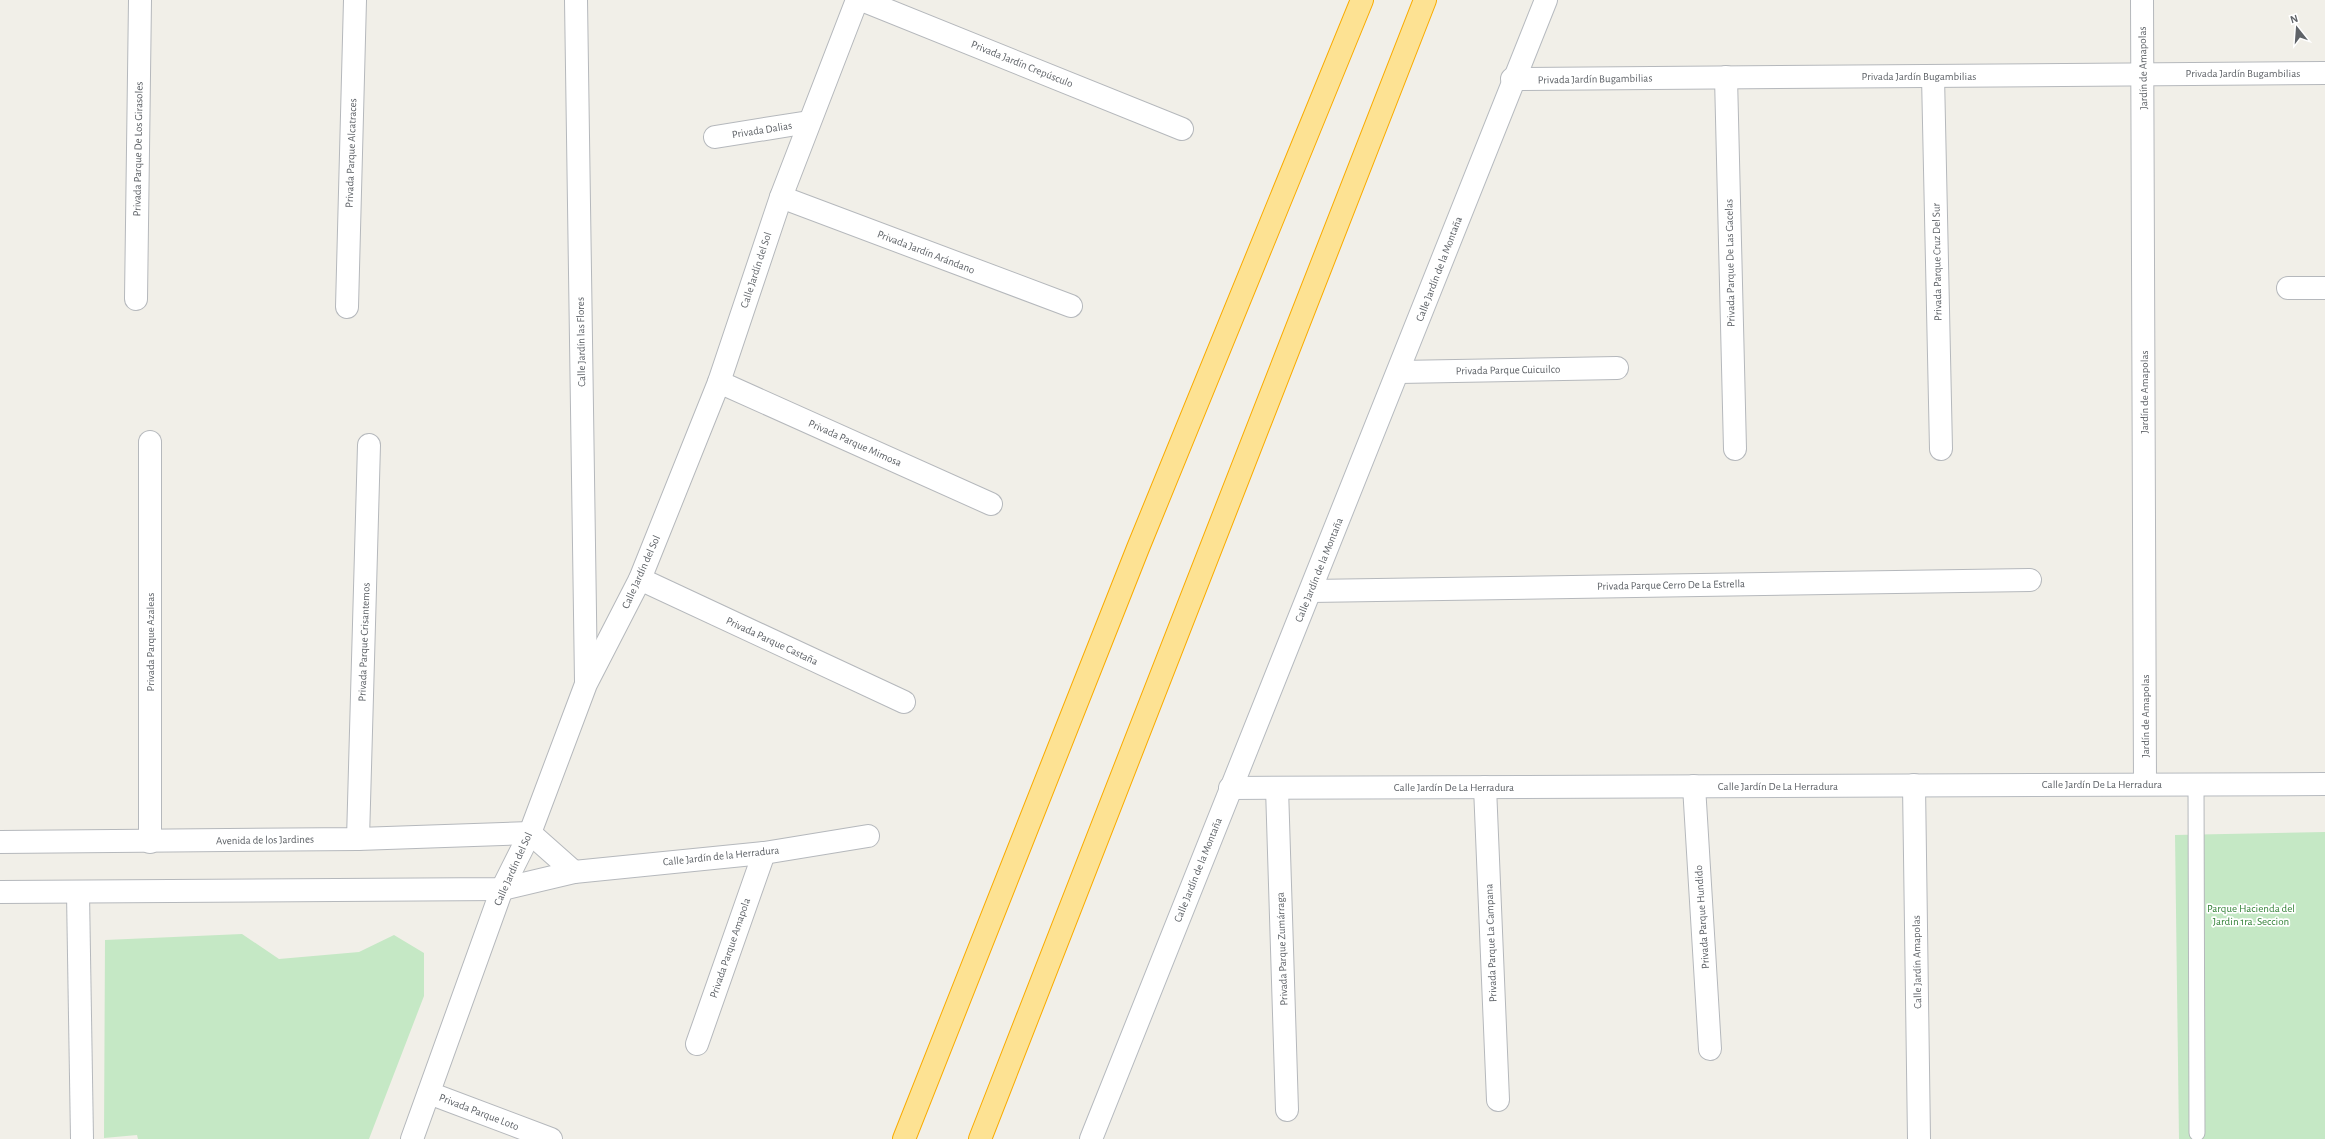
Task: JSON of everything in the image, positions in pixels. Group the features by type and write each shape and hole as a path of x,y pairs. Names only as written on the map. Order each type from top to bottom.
{"highway":[{"path":"904,1139 1136,555 1362,0"},
{"path":"980,1139 1425,0"}],"street":[{"name":"Privada Parque De Los Girasoles","path":"136,299 140,0"},
{"name":"Privada Parque Alcatraces","path":"347,307 355,0"},
{"name":"Calle Jardín las Flores","path":"576,0 586,684"},
{"name":"Calle Jardín del Sol","path":"412,1139 502,889 530,833 586,684 640,579 719,382 781,197 857,0"},
{"name":"Privada Jardín Crepúsculo","path":"862,0 1182,129"},
{"name":"Calle Jardín de la Montaña","path":"1091,1139 1230,788 1399,372 1512,79 1546,0"},
{"name":"Jardín de Amapolas","path":"2142,0 2144,74 2145,784"},
{"name":"Privada Jardín Bugambilias","path":"1512,79 2325,73"},
{"name":"Privada Parque Cruz Del Sur","path":"1933,76 1941,449"},
{"name":"Privada Parque De Las Gacelas","path":"1726,77 1735,449"},
{"name":"Privada Dalias","path":"715,137 809,122"},
{"name":"Privada Jardín Arándano","path":"781,197 1071,306"},
{"path":"2288,288 2325,288"},
{"name":"Privada Parque Cuicuilco","path":"1399,372 1617,368"},
{"name":"Privada Parque Mimosa","path":"719,382 991,504"},
{"name":"Privada Parque Azaleas","path":"150,442 150,842"},
{"name":"Privada Parque Crisantemos","path":"358,839 369,445"},
{"name":"Privada Parque Castaña","path":"640,579 904,702"},
{"name":"Privada Parque Cerro De La Estrella","path":"1311,591 2030,580"},
{"name":"Calle Jardín De La Herradura","path":"1230,788 2325,784"},
{"name":"Calle Jardín Amapolas","path":"1914,785 1919,1139"},
{"name":"Privada Parque Hundido","path":"1694,786 1710,1048"},
{"name":"Privada Parque La Campana","path":"1485,787 1498,1100"},
{"name":"Privada Parque Zumárraga","path":"1276,788 1287,1110"},
{"path":"530,833 574,872"},
{"name":"Avenida de los Jardines","path":"0,842 150,842 358,839 530,833"},
{"name":"Calle Jardín de la Herradura","path":"502,889 574,872 764,853 868,836"},
{"name":"Privada Parque Amapola","path":"697,1044 764,853"},
{"path":"0,892 78,893 502,889"},
{"path":"78,893 82,1139"},
{"name":"Privada Parque Loto","path":"429,1093 551,1139"}],"lane":[{"path":"2196,784 2197,1133"}],"green space":[{"name":"Parque Hacienda del Jardin 1ra. Seccion","path":"2325,832 2325,1139 2179,1139 2175,835"},
{"path":"242,934 279,959 359,952 394,935 424,953 424,996 369,1139 138,1139 137,1135 104,1138 105,940"}]}
